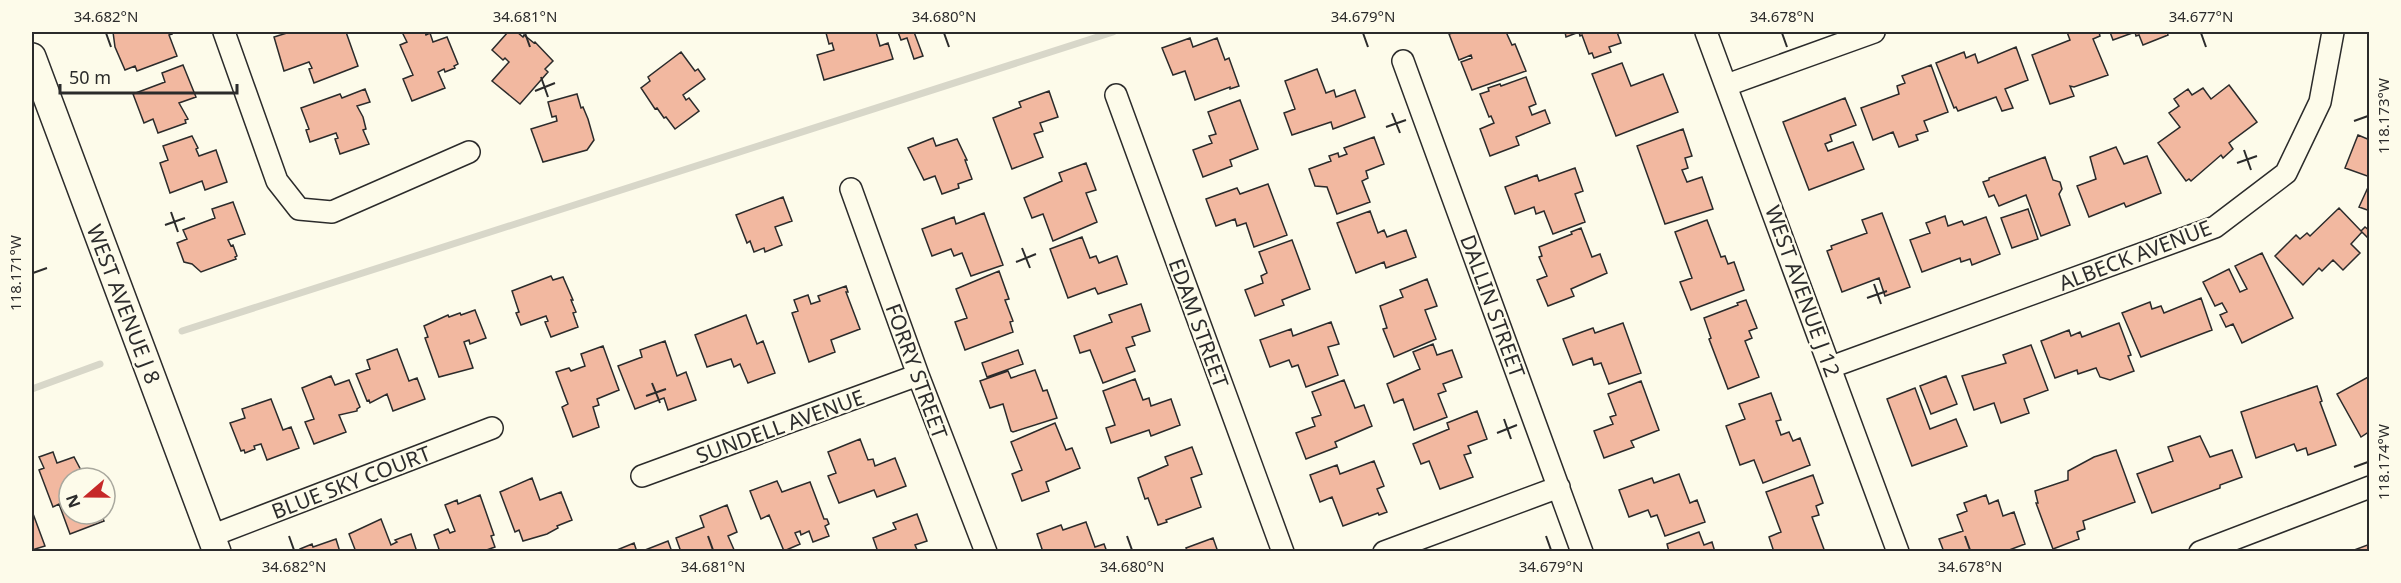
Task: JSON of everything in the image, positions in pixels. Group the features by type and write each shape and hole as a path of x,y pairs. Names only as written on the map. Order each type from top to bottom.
{"street":[{"path":"224,32 277,181 299,208 332,212 469,152"},
{"name":"WEST AVENUE J 12","path":"1706,32 1898,552"},
{"path":"1727,85 1874,32"},
{"name":"ALBECK AVENUE","path":"1831,367 2215,228 2286,173 2320,102 2332,32"},
{"name":"WEST AVENUE J 8","path":"32,57 214,544"},
{"name":"DALLIN STREET","path":"1403,61 1582,552"},
{"name":"EDAM STREET","path":"1116,94 1283,552"},
{"name":"FORRY STREET","path":"851,189 918,375 986,552"},
{"name":"SUNDELL AVENUE","path":"642,476 918,375"},
{"name":"BLUE SKY COURT","path":"214,544 492,428"},
{"path":"1384,552 1559,487"},
{"path":"2200,552 2370,487"}],"building":[{"path":"113,32 171,32 172,34 169,35 177,56 137,71 135,66 125,70 115,47"},
{"path":"290,32 346,32 358,66 314,83 309,62 284,71 274,37"},
{"path":"402,32 425,32 426,35 430,33 433,42 447,37 458,64 454,66 455,68 445,72 444,69 438,72 445,88 412,101 403,79 413,75 400,45 407,42"},
{"path":"508,32 517,32 535,42 553,61 545,69 548,72 520,104 492,81 509,62 505,58 503,60 492,50"},
{"path":"876,32 880,46 888,43 893,59 824,80 817,55 834,50 832,43 829,44 826,33"},
{"path":"898,32 914,32 923,56 914,59 907,38 901,40"},
{"path":"1506,32 1512,45 1515,44 1526,71 1472,90 1461,62 1472,58 1471,55 1459,60 1449,34"},
{"path":"1565,32 1579,32 1566,37"},
{"path":"1579,32 1617,32 1621,43 1609,47 1611,52 1594,58 1592,53 1589,54"},
{"path":"2067,32 2099,32 2100,36 2093,39 2108,75 2074,87 2070,86 2074,96 2050,104 2032,55 2070,40"},
{"path":"2110,32 2135,32 2113,40"},
{"path":"2135,32 2167,32 2168,35 2143,45 2139,35 2136,36"},
{"path":"1190,38 1193,47 1217,38 1225,60 1229,58 1239,86 1195,100 1185,71 1173,75 1162,48"},
{"path":"2016,47 2028,80 2005,89 2013,108 2002,111 1996,97 1958,111 1956,107 1954,108 1936,63 1964,52 1966,58 1975,54 1978,63"},
{"path":"681,52 695,71 698,69 705,79 683,95 686,100 689,98 699,111 675,129 657,108 655,109 641,88 650,81 648,77"},
{"path":"1622,63 1631,86 1663,74 1678,112 1616,136 1592,74"},
{"path":"183,65 196,97 179,103 188,119 185,120 186,123 158,133 153,119 144,123 133,94 165,82 162,73"},
{"path":"1931,65 1948,112 1924,121 1928,131 1916,135 1918,140 1899,147 1893,132 1873,140 1861,108 1899,94 1897,86 1905,83 1902,76"},
{"path":"1317,69 1326,93 1334,90 1336,97 1355,90 1365,117 1333,129 1331,122 1292,135 1284,113 1295,109 1285,81"},
{"path":"1526,77 1536,104 1529,107 1532,115 1545,110 1550,123 1516,137 1519,145 1490,156 1480,129 1494,123 1491,116 1489,117 1480,94 1489,91 1488,88"},
{"path":"2229,85 2257,122 2229,143 2233,149 2223,158 2221,155 2191,181 2189,179 2186,181 2158,143 2180,127 2169,113 2179,106 2174,99 2188,89 2192,95 2203,88 2211,99"},
{"path":"365,89 370,102 357,106 363,117 366,129 363,130 369,144 340,154 335,139 338,138 336,133 310,142 306,130 309,129 301,108 340,94 342,98"},
{"path":"1049,91 1058,117 1040,123 1043,131 1034,134 1043,157 1012,169 993,118 1021,107 1019,102"},
{"path":"577,94 594,140 587,150 543,162 531,129 557,121 556,116 552,117 548,102"},
{"path":"1845,98 1856,125 1830,135 1832,141 1825,144 1828,151 1853,142 1864,169 1809,190 1783,122"},
{"path":"1240,100 1258,149 1230,160 1232,166 1203,177 1193,150 1212,143 1209,136 1216,134 1208,112"},
{"path":"1683,129 1692,156 1685,158 1688,168 1682,170 1687,182 1702,177 1713,209 1665,224 1637,146"},
{"path":"2358,135 2370,140 2370,177 2345,168"},
{"path":"192,136 199,156 216,150 227,182 205,190 202,181 170,193 160,163 168,160 163,146"},
{"path":"1374,137 1384,164 1366,171 1368,178 1362,181 1370,202 1337,214 1327,187 1315,186 1309,169 1331,161 1329,156 1338,153 1339,157 1347,154 1344,148"},
{"path":"933,138 936,146 957,139 967,160 965,160 972,179 958,184 959,188 942,194 935,176 924,180 908,148"},
{"path":"2116,147 2124,164 2147,156 2161,193 2126,207 2124,203 2089,217 2077,186 2096,179 2090,157"},
{"path":"2045,157 2053,180 2060,182 2062,189 2059,194 2070,225 2041,236 2026,195 1999,206 1994,195 1989,197 1983,182"},
{"path":"1086,163 1096,190 1086,193 1097,222 1053,241 1043,214 1032,218 1024,198 1062,181 1059,173"},
{"path":"1575,168 1583,191 1575,194 1585,222 1553,234 1544,211 1536,214 1534,207 1515,214 1505,187 1537,175 1539,181"},
{"path":"2370,183 2370,211 2359,207"},
{"path":"1268,184 1287,235 1254,247 1246,223 1237,226 1235,219 1216,226 1206,199 1237,188 1240,194"},
{"path":"783,197 792,221 775,227 782,245 765,252 764,248 754,252 750,241 747,243 736,215"},
{"path":"233,202 245,234 228,240 231,246 233,245 236,259 201,272 192,264 184,262 177,243 187,239 183,230 215,218 212,209"},
{"path":"2339,208 2361,231 2365,227 2370,231 2370,235 2367,237 2362,232 2351,244 2360,253 2343,270 2333,260 2322,271 2319,268 2303,285 2275,256 2296,235 2300,239 2307,233 2310,236"},
{"path":"2028,209 2038,239 2012,248 2001,218"},
{"path":"1370,211 1378,233 1384,230 1387,237 1406,230 1416,257 1386,268 1384,262 1356,273 1337,223"},
{"path":"984,213 1003,265 971,276 962,253 954,256 951,249 932,256 922,229 954,217 956,224"},
{"path":"1882,213 1910,287 1885,296 1879,278 1842,292 1827,251 1832,249 1831,246 1867,233 1862,220"},
{"path":"1945,216 1948,226 1962,221 1964,225 1986,217 2000,254 1972,265 1970,259 1961,262 1960,258 1922,272 1910,240 1930,233 1926,223"},
{"path":"1707,220 1721,257 1725,256 1728,264 1734,262 1744,290 1691,310 1680,282 1692,278 1675,232"},
{"path":"1581,228 1592,257 1600,254 1607,273 1571,289 1574,296 1548,306 1537,280 1547,276 1539,257 1542,256 1539,247"},
{"path":"1082,237 1090,258 1096,256 1099,263 1117,256 1127,284 1098,294 1095,288 1068,298 1050,249"},
{"path":"1292,240 1310,289 1282,300 1284,305 1255,316 1245,290 1263,283 1261,276 1267,273 1259,252"},
{"path":"2262,253 2293,318 2242,343 2233,324 2226,327 2220,315 2227,312 2222,303 2215,306 2203,282 2229,269 2240,292 2247,289 2235,266"},
{"path":"999,271 1009,299 1005,300 1013,321 1010,322 1013,332 965,350 955,322 967,318 956,289"},
{"path":"551,276 553,280 563,277 573,300 571,300 576,312 573,313 578,327 551,337 545,322 548,321 546,316 521,325 512,291"},
{"path":"1427,279 1437,306 1425,310 1436,339 1394,357 1383,329 1387,328 1380,306 1403,297 1400,290"},
{"path":"846,286 848,292 846,292 860,329 831,340 835,352 809,362 792,313 798,311 794,300 808,295 811,304 820,301 818,296"},
{"path":"2201,298 2212,330 2141,357 2122,313 2150,302 2152,309 2161,306 2164,313"},
{"path":"1746,300 1757,328 1749,331 1752,338 1745,341 1759,377 1728,389 1709,339 1711,338 1704,318"},
{"path":"1141,304 1150,331 1132,337 1135,345 1126,348 1135,371 1103,383 1090,350 1080,353 1074,336 1112,322 1109,315"},
{"path":"475,310 486,338 470,344 469,340 464,342 473,368 439,377 425,338 428,337 424,326 448,315 449,317 460,313 461,315"},
{"path":"746,315 757,344 763,341 775,373 748,383 740,364 734,367 731,359 707,367 695,335"},
{"path":"1331,322 1339,344 1328,347 1338,375 1306,387 1298,365 1292,367 1289,360 1270,367 1260,340 1291,329 1293,336"},
{"path":"1623,323 1641,373 1609,384 1601,363 1594,365 1592,358 1573,365 1563,339 1593,328 1595,333"},
{"path":"2119,323 2131,355 2128,356 2134,371 2110,380 2100,377 2096,368 2078,374 2077,370 2055,378 2041,341 2069,330 2071,336 2080,332 2082,337"},
{"path":"665,341 677,376 686,372 696,400 668,410 664,398 635,409 618,366 642,357 640,350"},
{"path":"1433,344 1437,355 1452,350 1462,377 1443,384 1446,391 1438,394 1447,417 1414,430 1403,399 1394,403 1387,384 1420,369 1413,352"},
{"path":"2031,345 2048,390 2024,399 2029,413 2001,423 1994,403 1974,410 1962,376 2006,363 2003,355"},
{"path":"603,346 619,390 597,399 599,405 593,407 599,427 573,437 562,407 568,404 556,372 569,368 571,371 585,366 581,354"},
{"path":"397,349 409,381 417,378 425,399 393,411 387,394 370,403 369,400 367,401 356,374 370,369 367,360"},
{"path":"1018,350 1023,364 987,377 982,363"},
{"path":"1035,370 1043,391 1047,390 1057,418 1013,432 1003,404 990,408 980,381 1008,371 1011,378"},
{"path":"331,376 335,385 349,380 360,407 357,411 339,415 346,432 314,444 305,422 314,419 302,388"},
{"path":"1946,376 1957,404 1931,414 1920,386"},
{"path":"2370,376 2370,431 2361,437 2337,394"},
{"path":"1135,379 1143,400 1149,398 1151,406 1171,399 1180,425 1151,436 1149,430 1111,443 1106,428 1115,425 1103,391"},
{"path":"1344,380 1355,408 1364,405 1372,426 1335,442 1337,447 1306,459 1296,433 1315,426 1312,418 1321,415 1312,392"},
{"path":"1641,381 1659,430 1631,441 1634,447 1604,458 1594,431 1613,424 1610,417 1616,415 1608,394"},
{"path":"2317,386 2322,401 2320,402 2336,445 2308,455 2306,448 2297,451 2294,444 2256,458 2241,412"},
{"path":"1915,388 1930,429 1956,419 1967,446 1912,466 1887,399"},
{"path":"1771,393 1781,420 1776,421 1781,435 1789,432 1793,441 1800,438 1810,465 1763,483 1754,460 1740,465 1726,426 1745,419 1739,404"},
{"path":"271,399 283,430 291,427 299,448 267,460 261,444 245,453 244,450 241,451 230,423 245,418 242,409"},
{"path":"1477,411 1487,439 1468,446 1471,453 1464,455 1473,477 1440,489 1429,461 1421,464 1413,444 1449,429 1447,423"},
{"path":"1055,423 1066,450 1072,448 1080,468 1046,482 1049,491 1022,501 1012,474 1022,470 1011,442"},
{"path":"2200,436 2210,457 2232,450 2242,477 2220,485 2220,488 2152,513 2137,474 2173,461 2168,447"},
{"path":"860,439 868,460 873,459 875,466 895,458 906,486 877,497 874,490 839,503 828,476 836,473 828,452"},
{"path":"1192,447 1202,474 1191,478 1201,507 1158,525 1138,478 1168,465 1165,457"},
{"path":"2116,450 2135,502 2083,521 2085,529 2077,532 2079,539 2053,549 2036,503 2038,503 2035,491 2068,480 2068,471 2094,457"},
{"path":"53,452 57,463 74,457 79,466 57,466 57,505 53,507 39,470 44,468 39,457"},
{"path":"1374,461 1384,486 1377,489 1387,512 1343,526 1332,497 1320,502 1310,475 1337,465 1340,474"},
{"path":"1679,474 1690,503 1697,500 1705,522 1665,536 1657,515 1651,517 1648,510 1629,517 1619,490 1652,478 1654,483"},
{"path":"1813,475 1823,503 1816,506 1819,515 1812,517 1825,552 1774,552 1769,537 1781,532 1766,492"},
{"path":"532,478 540,500 561,492 572,520 557,526 558,528 547,534 523,541 519,530 515,532 500,492"},
{"path":"777,481 782,492 810,482 824,519 827,519 829,524 825,526 829,536 813,542 809,531 801,535 800,531 795,533 800,544 784,551 769,515 761,519 750,491"},
{"path":"480,495 494,535 491,536 495,547 481,552 440,552 434,535 448,529 450,533 455,531 445,505 457,500 458,504"},
{"path":"1986,495 1989,504 1998,500 2003,516 2014,512 2025,544 2004,552 1944,552 1939,539 1963,531 1957,515 1967,511 1964,503"},
{"path":"727,505 737,532 728,536 735,552 681,552 676,538 704,527 700,516"},
{"path":"32,511 45,546 32,550"},
{"path":"917,514 927,541 915,545 918,552 878,552 873,538 896,529 893,523"},
{"path":"381,519 391,545 397,542 395,540 411,534 417,552 356,552 349,534"},
{"path":"1086,522 1095,547 1104,544 1107,552 1043,552 1037,534 1061,525 1063,530"},
{"path":"67,526 91,526 70,534"},
{"path":"1699,532 1704,545 1712,542 1715,552 1669,552 1667,544"},
{"path":"1213,538 1218,552 1188,552 1186,548"},
{"path":"336,539 340,552 301,552 300,549 312,544 313,547"},
{"path":"668,541 672,552 640,552"},
{"path":"634,543 637,552 612,552"},
{"path":"2370,544 2370,552 2349,552"}],"waterway":[{"path":"182,331 1113,32"},
{"path":"32,389 100,364"}]}
